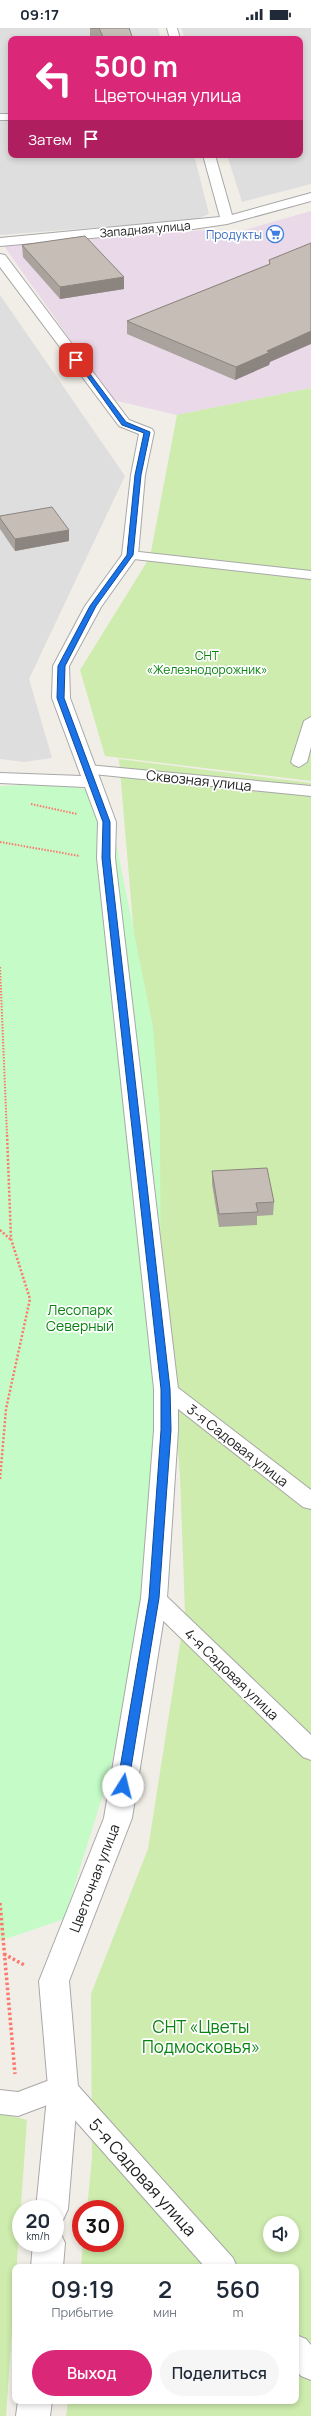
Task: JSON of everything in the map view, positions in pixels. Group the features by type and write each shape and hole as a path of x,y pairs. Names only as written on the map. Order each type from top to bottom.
{"street":[{"path":"210,158 227,220"},
{"name":"Западная улица","path":"0,242 193,225 227,220 311,197"},
{"path":"0,258 124,424 147,432 138,475 130,555"},
{"name":"Цветочная улица","path":"63,2087 54,1981 118,1818 154,1598 166,1430 166,1389 106,858 107,822 61,698 61,666 93,606 130,555"},
{"path":"0,778 90,776"},
{"path":"53,2200 63,2087"},
{"path":"47,2264 48,2252"},
{"path":"33,2416 35,2404"}],"lane":[{"path":"130,555 311,575"},
{"path":"299,762 311,721"},
{"name":"Сквозная улица","path":"90,776 311,791"},
{"name":"3-я Садовая улица","path":"166,1389 311,1501"},
{"name":"4-я Садовая улица","path":"154,1598 311,1750"},
{"path":"9,2103 63,2087"},
{"name":"5-я Садовая улица","path":"63,2087 220,2264"},
{"path":"299,2352 311,2366"}],"path":[{"path":"30,804 107,822"},
{"path":"0,842 106,858"},
{"path":"0,967 11,1239 30,1299 6,1409 0,1479"},
{"path":"0,1230 11,1239"},
{"path":"0,1903 9,2103"}],"shaded area":[{"path":"0,28 158,28 160,36 8,36 8,113 0,113"},
{"path":"181,28 311,28 311,184 242,202 228,158 303,158 303,36 184,36"},
{"path":"0,121 8,121 8,158 195,158 209,214 194,220 0,235"},
{"path":"311,211 311,388 177,415 113,400 4,246 204,230 223,236"},
{"path":"0,295 125,476 29,679 52,758 24,762 0,759"}],"green space":[{"name":"СНТ «Железнодорожник»","path":"311,388 311,781 105,756 80,670 150,557 177,415"},
{"name":"СНТ «Цветы Подмосковья»","path":"119,759 311,783 311,2416 66,2416 68,2404 299,2404 299,2264 81,2264 82,2252 124,2252 124,2200 88,2200 92,2158 91,1994 148,1849 185,1612 180,1475"},
{"name":"Лесопарк Северный","path":"69,783 96,794 110,813 153,1027 160,1118 162,1516 110,1772 64,1919 0,1941 0,786"},
{"path":"0,2113 27,2120 21,2200 12,2200 12,2252 18,2252 17,2264 12,2264 12,2331 6,2416 0,2416"}],"building":[{"path":"99,28 129,28 132,36 103,36"},
{"path":"85,236 124,277 60,287 22,245"},
{"path":"311,243 311,331 236,367 127,321 270,264 269,260"},
{"path":"52,507 69,530 15,539 0,518 0,516"},
{"path":"267,1168 274,1202 256,1203 258,1212 219,1214 212,1171"}],"place":[{"name":"Продукты","path":"275,234"}],"route":[{"path":"76,360 124,424 147,432 138,475 130,555 93,606 61,666 61,698 107,822 106,858 166,1389 166,1430 154,1598 123,1786"}]}
